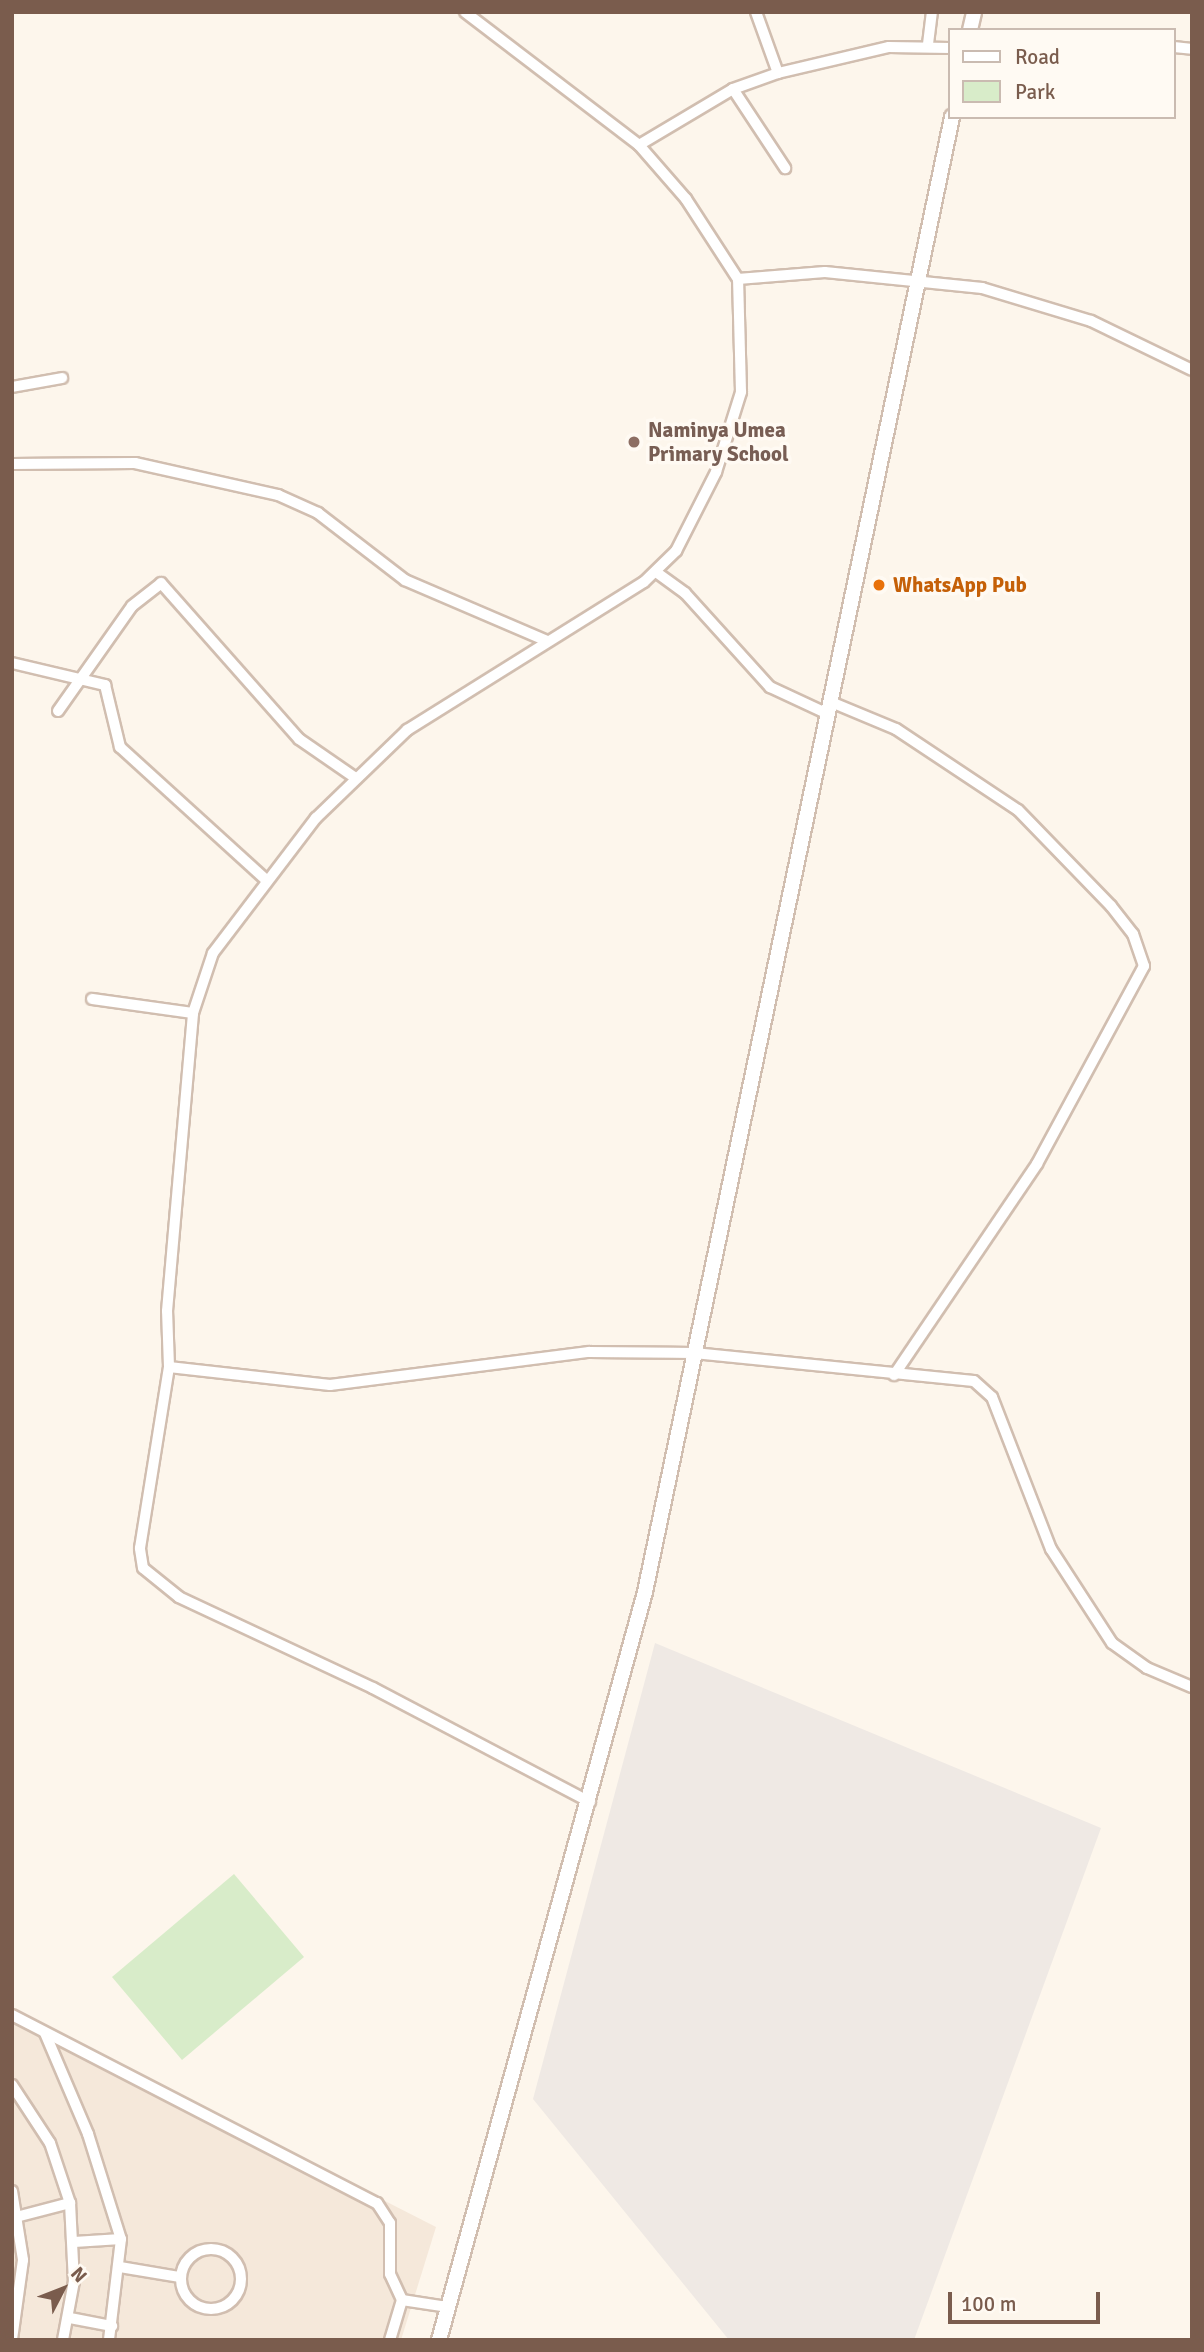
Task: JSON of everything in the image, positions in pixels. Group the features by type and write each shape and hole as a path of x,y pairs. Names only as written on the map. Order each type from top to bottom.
{"main road":[{"path":"439,2340 590,1802 645,1592 952,119"}],"street":[{"path":"465,12 639,145 686,200 738,279 745,359 733,427 697,515 656,572 457,694 354,777 265,879 213,953 192,1013 167,1311 169,1367 140,1548 152,1578 590,1802"},
{"path":"756,12 778,73"},
{"path":"928,44 932,12"},
{"path":"639,145 733,89 778,73 928,44 948,48"},
{"path":"733,89 785,168"},
{"path":"738,279 793,271 919,277 1038,302 1192,370"},
{"path":"12,387 62,378"},
{"path":"12,464 135,463 278,495 318,513 414,585 547,641"},
{"path":"656,572 685,593 770,687 896,729 1018,810 1111,906 1133,934 1144,966 1037,1164 894,1375"},
{"path":"58,711 132,606 161,583 299,739 354,777"},
{"path":"12,663 82,677 105,685 111,695 120,747 265,879"},
{"path":"92,999 192,1013"},
{"path":"169,1367 330,1385 589,1352 694,1353 974,1381 988,1389 1051,1549 1078,1594 1130,1658 1192,1687"},
{"path":"12,2015 377,2203 390,2223 390,2274 402,2300 390,2340"},
{"path":"45,2033 88,2134 121,2239 120,2267 109,2340"},
{"path":"12,2085 50,2143 70,2203 74,2242 70,2318 63,2340"},
{"path":"12,2191 20,2216 21,2297 16,2338"},
{"path":"20,2216 70,2203"},
{"path":"74,2242 121,2239"},
{"path":"213,2248 234,2258 242,2280 232,2302 210,2310 188,2299 180,2277 190,2256 213,2248"},
{"path":"120,2267 180,2277"},
{"path":"402,2300 448,2307"},
{"path":"70,2318 112,2326"}],"shaded area":[{"path":"655,1643 1101,1828 914,2340 729,2340 533,2099"},
{"path":"12,2011 436,2227 401,2340 12,2340"}],"green space":[{"path":"234,1874 304,1957 182,2060 112,1977"}],"place":[{"name":"Naminya Umea Primary School","path":"634,442"},
{"name":"WhatsApp Pub","path":"879,585"}]}
